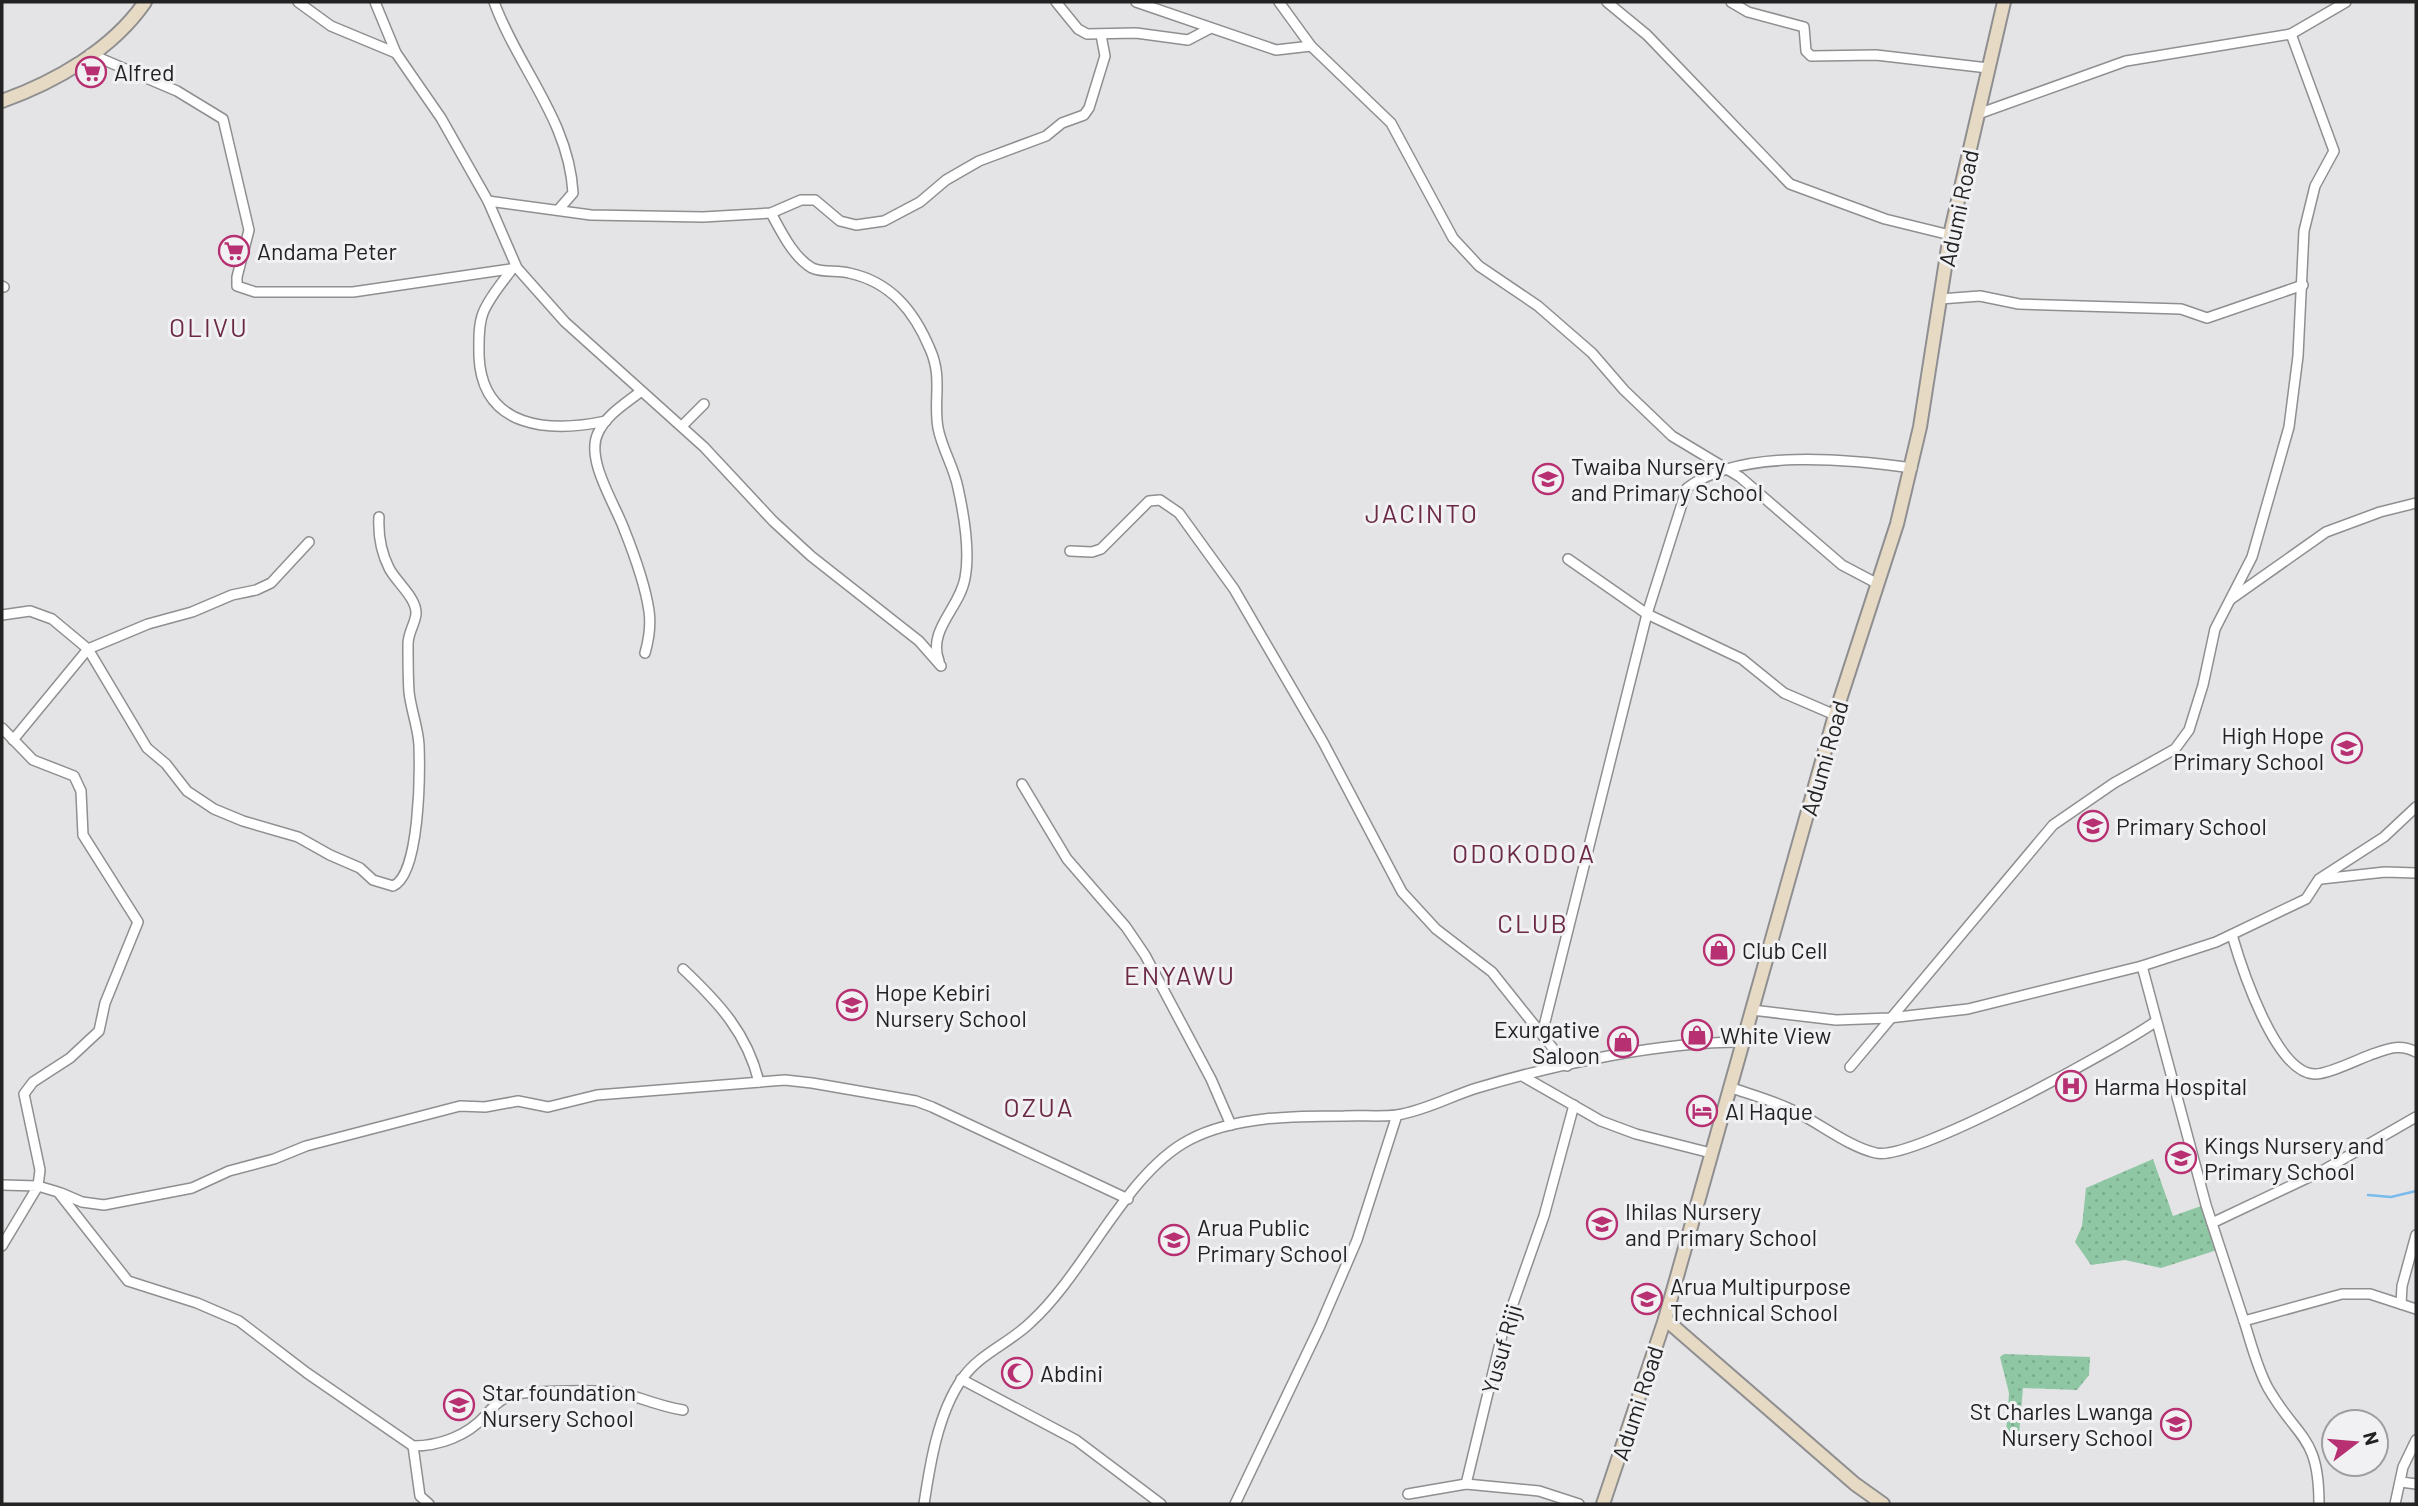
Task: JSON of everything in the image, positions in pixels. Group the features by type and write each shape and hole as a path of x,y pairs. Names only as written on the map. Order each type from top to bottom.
{"main road":[{"path":"2,101 55,80 134,18 145,2"},
{"name":"Adumi Road","path":"1603,1504 1665,1319 1835,715 1912,468 1951,235 2004,2"},
{"path":"1665,1319 1882,1504"}],"street":[{"path":"298,2 331,26 396,53"},
{"path":"375,2 396,53 441,118 488,201 514,270 565,322 736,478 773,521 811,556 919,642 941,666 935,646 937,635 961,597 967,563 958,488 937,424 939,394 931,350 913,315 895,295 879,283 862,277 813,268 783,236 771,213"},
{"path":"494,2 512,43 546,100 569,159 573,193 559,209"},
{"path":"1056,2 1078,29 1101,35 1136,33 1188,40 1209,29"},
{"path":"1136,2 1276,50 1311,46"},
{"path":"1279,2 1311,46 1391,123 1453,238 1479,266 1538,306 1592,353 1624,390 1672,436 1727,470 1785,514 1842,565 1878,584"},
{"path":"1607,2 1647,35 1790,184 1885,219 1951,235"},
{"path":"1731,2 1748,12 1804,27 1806,51 1811,56 1876,55 1988,68"},
{"path":"1978,114 2126,61 2291,34 2346,2"},
{"path":"1850,1067 2053,825 2114,783 2175,748 2195,714 2215,629 2252,557 2289,428 2303,285 2304,231 2315,186 2334,151 2291,34"},
{"path":"488,201 591,215 703,217 771,213 801,200 815,200 840,221 871,225 900,215 946,180 979,160 1037,141 1062,123 1084,115 1089,108 1105,56 1101,35"},
{"path":"90,54 177,91 223,119 249,230 237,286 255,292 353,292 514,270"},
{"path":"514,270 483,314 479,337 482,381 490,397 509,414 528,423 555,429 606,421"},
{"path":"1940,299 1980,296 2019,304 2181,309 2207,318 2303,285"},
{"path":"640,392 606,421 597,434 597,463 623,527 649,611 650,632 645,653"},
{"path":"682,426 704,404"},
{"path":"1542,1034 1647,614 1687,488 1727,470 1843,458 1912,468"},
{"path":"1070,551 1101,549 1149,501 1160,500 1179,513 1234,589 1266,642 1402,892 1436,929 1492,972 1567,1066"},
{"path":"2227,603 2326,533 2380,512 2416,503"},
{"path":"2,615 30,611 52,619 88,649 147,748 166,764 187,790 214,809 243,821 298,837 330,855 360,867 384,886 400,883 405,877 415,837 419,743 409,692 408,646 409,630 416,614 413,602 383,554 379,517"},
{"path":"13,740 88,649 148,624 192,612 232,595 256,590 271,583 309,542"},
{"path":"1569,559 1647,614 1742,659 1784,693 1835,715"},
{"path":"2,728 33,760 74,776 81,791 83,835 138,922 105,1003 99,1031 70,1058 33,1082 24,1094 40,1170 38,1186 2,1246"},
{"path":"1022,785 1067,859 1126,927 1145,955 1211,1079 1231,1125"},
{"path":"1752,1010 1836,1020 1889,1018 1968,1009 2142,967 2232,934 2306,899 2319,879 2384,837 2416,807"},
{"path":"2319,879 2385,872 2416,873"},
{"path":"2232,934 2244,974 2266,1023 2282,1050 2300,1070 2315,1075 2394,1046 2416,1052"},
{"path":"2142,967 2212,1223 2244,1321 2268,1388 2301,1432 2315,1457 2319,1473 2319,1504"},
{"path":"683,969 731,1017 745,1040 759,1082"},
{"path":"1729,1087 1789,1108 1866,1149 1886,1154 1917,1145 2046,1086 2155,1022"},
{"path":"924,1504 947,1409 961,1379 975,1364 1032,1322 1076,1271 1154,1163 1189,1140 1231,1125 1340,1116 1397,1115 1478,1088 1567,1066 1698,1042 1742,1042"},
{"path":"1524,1077 1601,1121 1636,1134 1711,1153"},
{"path":"2,1185 38,1186 82,1202 104,1205 192,1188 229,1171 274,1159 306,1146 460,1106 485,1107 518,1101 548,1107 597,1095 759,1082 813,1083 916,1101 1128,1199"},
{"name":"Yusuf Riji","path":"1466,1484 1502,1335 1544,1216 1573,1105"},
{"path":"1235,1504 1320,1326 1352,1250 1397,1115"},
{"path":"2212,1223 2322,1171 2416,1117"},
{"path":"58,1192 128,1281 197,1303 239,1321 307,1373 413,1446 441,1444 482,1419 496,1403 523,1392 612,1392 654,1406 683,1410"},
{"path":"2402,1304 2402,1286 2416,1235"},
{"path":"2244,1321 2342,1294 2370,1294 2416,1309"},
{"path":"961,1379 1057,1428 1161,1504"},
{"path":"2395,1504 2403,1467 2416,1440"},
{"path":"413,1446 420,1496 429,1504"},
{"path":"2401,1482 2416,1484"},
{"path":"1408,1494 1466,1484 1539,1491 1579,1504"}],"green space":[{"path":"2153,1159 2173,1216 2201,1206 2217,1250 2161,1268 2125,1260 2091,1265 2075,1242 2082,1226 2086,1188"},
{"path":"2004,1354 2090,1357 2089,1375 2077,1390 2023,1388 2019,1435 2006,1434 2009,1393 2000,1357"}],"waterway":[{"path":"2368,1195 2391,1197 2416,1191"}],"place":[{"name":"Alfred","path":"91,72"},
{"name":"Andama Peter","path":"234,251"},
{"name":"Twaiba Nursery and Primary School","path":"1548,479"},
{"name":"High Hope Primary School","path":"2347,748"},
{"name":"Primary School","path":"2093,826"},
{"name":"Club Cell","path":"1719,950"},
{"name":"Hope Kebiri Nursery School","path":"852,1005"},
{"name":"White View","path":"1697,1035"},
{"name":"Exurgative Saloon","path":"1623,1042"},
{"name":"Harma Hospital","path":"2071,1086"},
{"name":"Al Haque","path":"1702,1111"},
{"name":"Kings Nursery and Primary School","path":"2181,1158"},
{"name":"Ihilas Nursery and Primary School","path":"1602,1224"},
{"name":"Arua Public Primary School","path":"1174,1240"},
{"name":"Arua Multipurpose Technical School","path":"1647,1299"},
{"name":"Abdini","path":"1017,1373"},
{"name":"Star foundation Nursery School","path":"459,1405"},
{"name":"St Charles Lwanga Nursery School","path":"2176,1424"}],"district":[{"name":"OLIVU","path":"209,326"},
{"name":"JACINTO","path":"1422,512"},
{"name":"ODOKODOA","path":"1524,852"},
{"name":"CLUB","path":"1533,922"},
{"name":"ENYAWU","path":"1180,974"},
{"name":"OZUA","path":"1039,1106"}]}
